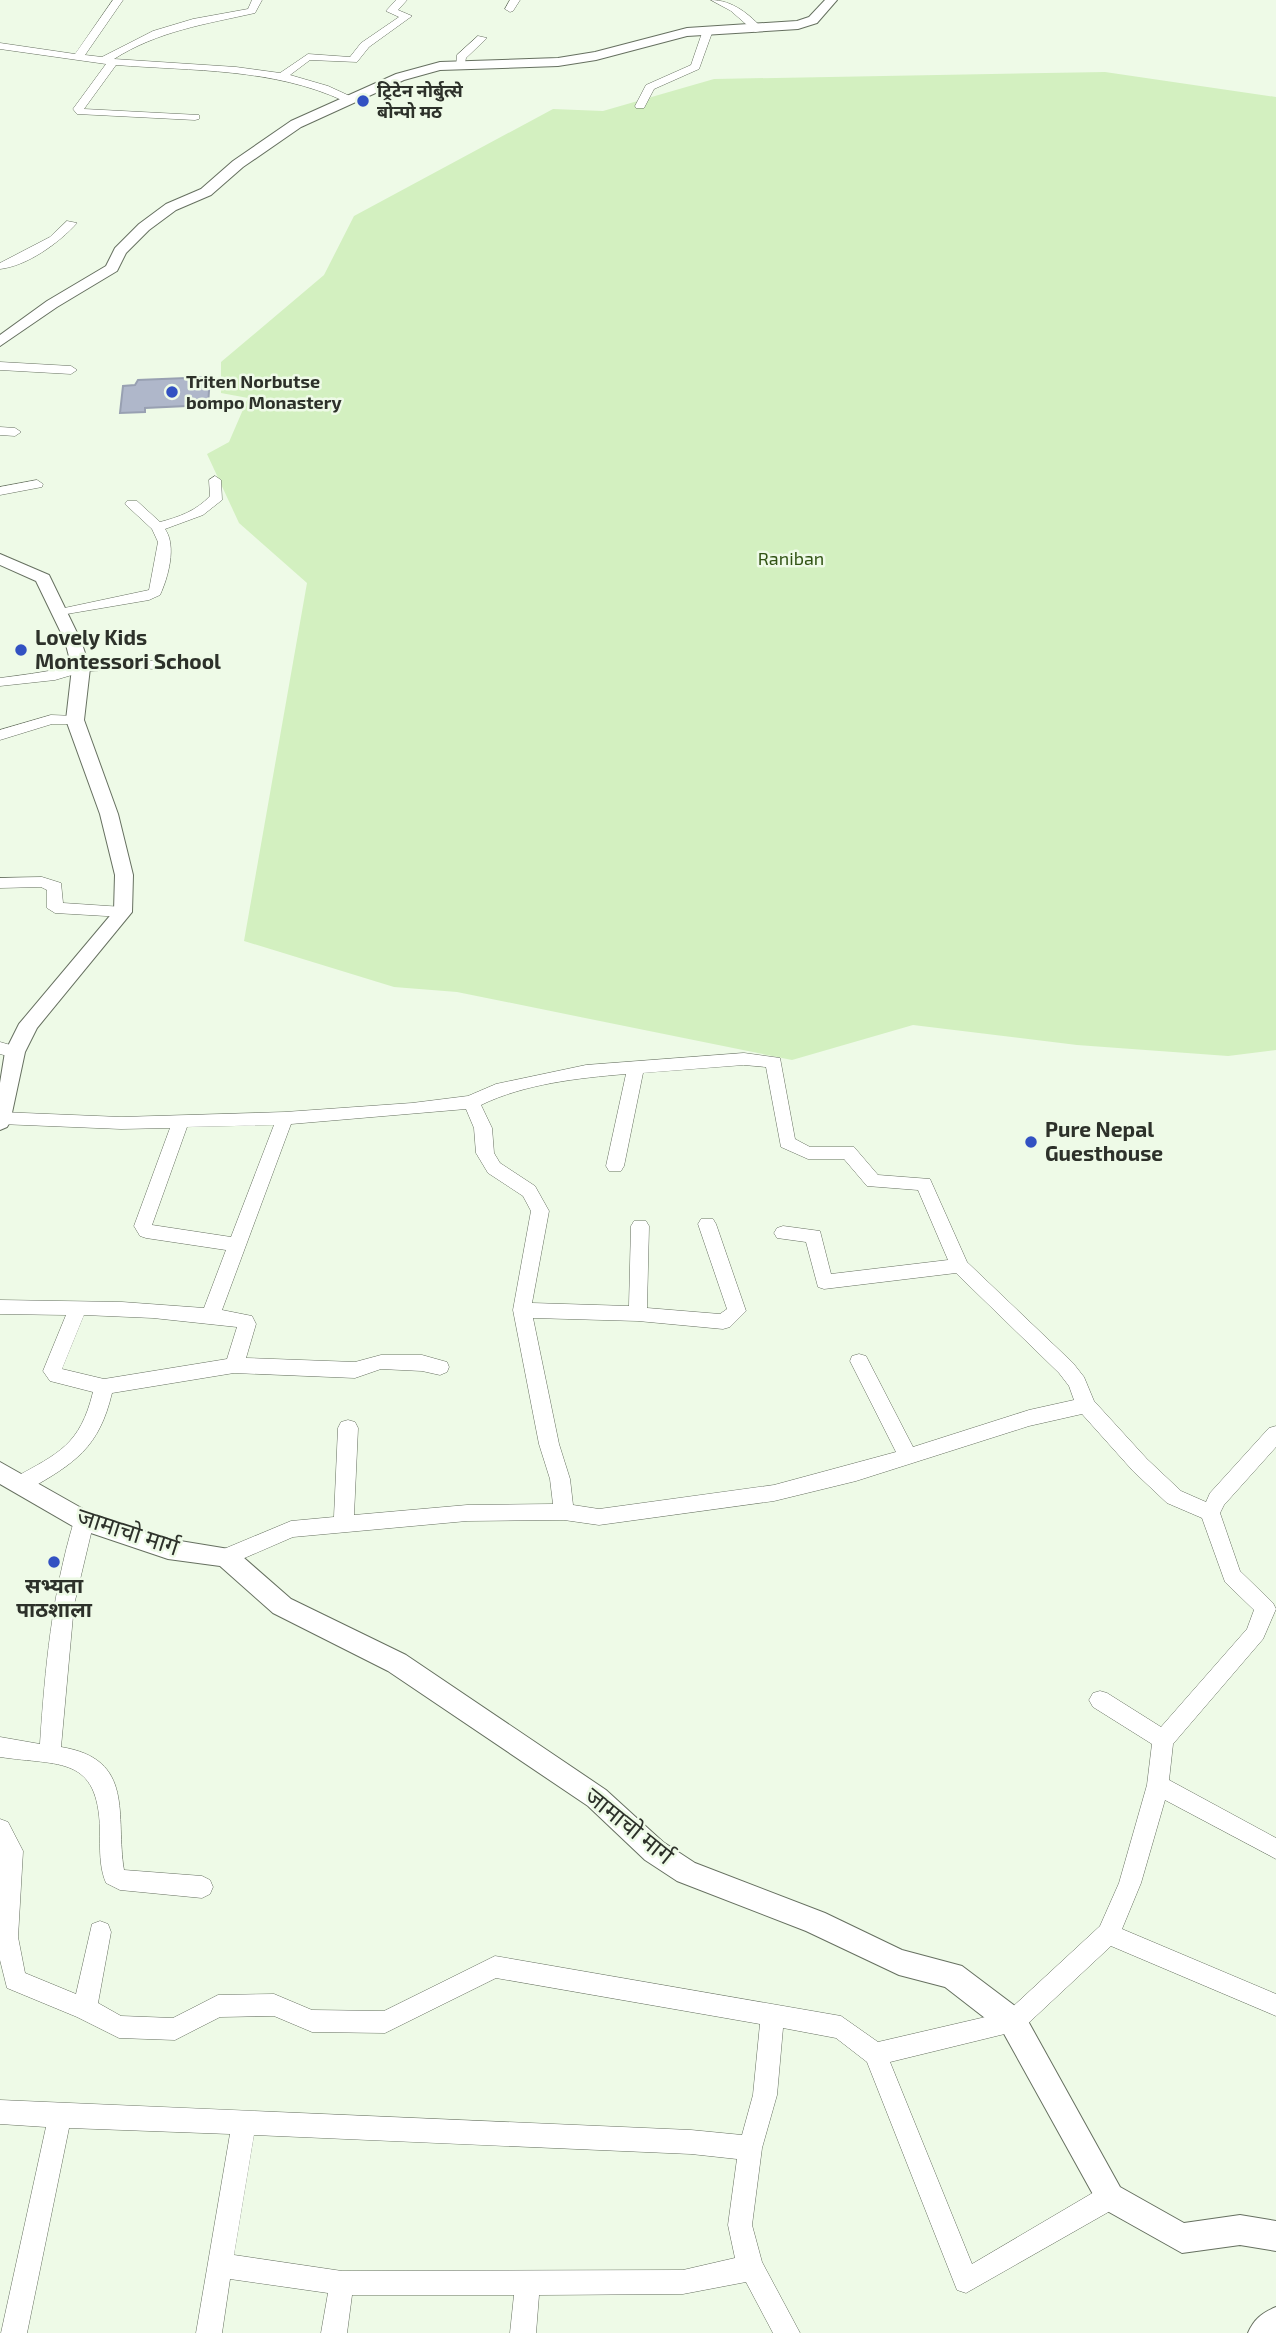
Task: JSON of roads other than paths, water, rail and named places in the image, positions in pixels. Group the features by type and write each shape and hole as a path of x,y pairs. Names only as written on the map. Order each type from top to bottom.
{"street":[{"path":"78,57 118,0"},
{"path":"195,117 81,112 78,108 108,61 125,46 171,26 252,11 257,0"},
{"path":"283,76 308,57 353,60 365,45 407,16 391,11 402,0"},
{"path":"716,0 734,9 759,30"},
{"path":"0,342 52,304 112,268 120,251 144,227 171,207 206,192 238,164 296,124 412,72 460,65 558,62 596,56 671,34 708,30 759,30 806,23 813,20 831,0"},
{"path":"640,106 650,87 695,67 708,30"},
{"path":"460,65 461,57 482,38"},
{"path":"0,46 108,61 283,76 335,91 348,99"},
{"path":"0,266 8,265 54,239 71,223"},
{"path":"0,366 71,370"},
{"path":"0,431 15,432"},
{"path":"159,527 190,517 210,505 217,497 215,480"},
{"path":"0,491 37,484"},
{"path":"60,613 149,596 155,592 162,556 167,550 159,527 132,504"},
{"path":"0,559 43,578 60,613 81,668 75,720 115,839 124,875 123,912 7,1050 12,1076 1,1119 121,1123 285,1118 471,1102 496,1090 586,1070 635,1069 744,1059 774,1062 787,1142 808,1153 848,1152 873,1181 924,1184 960,1266 1066,1368 1077,1382 1086,1405 1174,1497 1210,1513"},
{"path":"0,682 55,676 81,668 126,664 187,666"},
{"path":"0,735 51,719 75,720"},
{"path":"0,883 43,882 55,887 55,908 123,912"},
{"path":"615,1166 635,1069"},
{"path":"471,1102 482,1128 485,1153 494,1168 528,1191 540,1211 522,1310 549,1444 560,1479 564,1512"},
{"path":"211,1315 285,1118"},
{"path":"181,1121 143,1226 146,1231 238,1245"},
{"path":"522,1310 638,1314 723,1322 737,1311 707,1224"},
{"path":"638,1314 640,1226"},
{"path":"783,1233 814,1236 824,1282 960,1266"},
{"path":"0,1307 78,1307 211,1315 245,1321 247,1324 234,1365"},
{"path":"78,1307 52,1371 57,1377 104,1387 234,1365 355,1370 381,1362 422,1363 440,1367"},
{"path":"859,1361 908,1456"},
{"path":"6,1477 56,1465 85,1441 94,1424 104,1387"},
{"path":"226,1557 291,1529 467,1513 564,1512 599,1517 774,1493 856,1474 1029,1418 1086,1405"},
{"path":"344,1524 348,1428"},
{"path":"875,2054 1013,2022 1108,1934 1130,1883 1158,1785 1163,1740 1256,1633 1265,1609 1232,1576 1210,1513 1217,1499 1276,1434"},
{"name":"जामाचो मार्ग","path":"6,1477 84,1521 168,1549 226,1557 282,1606 397,1663 586,1790 654,1851 686,1872 815,1922 899,1962 952,1975 1013,2022 1110,2197"},
{"path":"50,1753 54,1697 73,1553 84,1521"},
{"path":"1100,1700 1163,1740"},
{"path":"0,1747 50,1753 82,1760 93,1767 100,1777 110,1813 114,1877 120,1880 202,1887"},
{"path":"1158,1785 1276,1849"},
{"path":"0,1829 12,1851 7,1937 15,1980 85,2009 119,2027 175,2029 218,2006 274,2005 312,2021 385,2022 495,1967 774,2014 841,2027 875,2054 966,2281 1110,2197 1182,2238 1240,2230 1276,2236"},
{"path":"85,2009 100,1932"},
{"path":"1108,1934 1276,2005"},
{"path":"774,2014 765,2095 750,2148 740,2225 744,2248 752,2269 787,2333"},
{"path":"0,2112 691,2142 750,2148"},
{"path":"14,2333 60,2116"},
{"path":"209,2333 244,2123"},
{"path":"220,2265 342,2283 683,2282 728,2271 752,2269"},
{"path":"334,2333 342,2283"},
{"path":"523,2333 527,2283"},
{"path":"1263,2333 1276,2322"}],"place":[{"name":"ट्रिटेन नोर्बुत्से बोन्पो मठ","path":"363,101"},
{"name":"Triten Norbutse bompo Monastery","path":"172,392"},
{"name":"Lovely Kids Montessori School","path":"21,650"},
{"name":"Pure Nepal Guesthouse","path":"1031,1142"},
{"name":"सभ्यता पाठशाला","path":"54,1562"}],"park label":[{"name":"Raniban","path":"791,559"}]}
